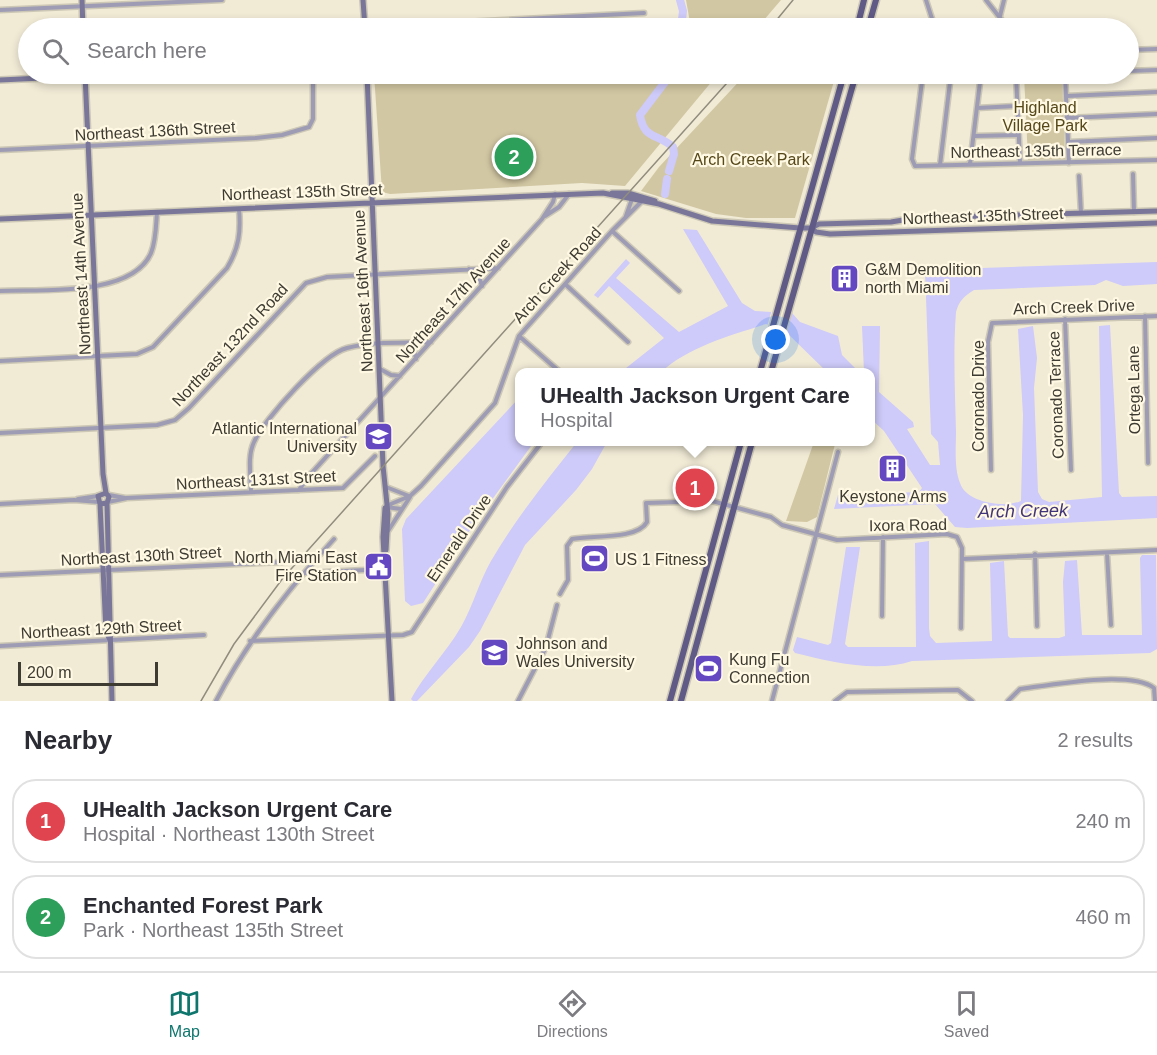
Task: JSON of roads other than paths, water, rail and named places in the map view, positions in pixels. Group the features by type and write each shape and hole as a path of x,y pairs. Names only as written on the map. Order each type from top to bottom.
{"main road":[{"path":"863,18 860,17 864,0"},
{"path":"871,18 876,0"},
{"path":"761,368 841,84"},
{"path":"772,368 853,84"},
{"path":"831,118 843,121"},
{"path":"670,701 740,446"},
{"path":"681,701 751,446"}],"street":[{"path":"0,10 82,3 222,0"},
{"path":"363,0 364,18"},
{"path":"926,0 932,18"},
{"path":"986,0 1000,16"},
{"path":"1000,16 1004,0"},
{"path":"82,3 83,18"},
{"path":"551,18 644,13"},
{"path":"1139,50 1157,49"},
{"path":"1139,71 1157,70"},
{"path":"0,80 18,79"},
{"name":"Northeast 14th Avenue","path":"85,84 103,474 105,632 110,640"},
{"name":"Northeast 136th Street","path":"0,150 282,135 309,127 313,119 313,84"},
{"name":"Northeast 16th Avenue","path":"367,84 380,344 384,486 388,532 386,550"},
{"name":"Northeast 135th Terrace","path":"922,84 912,159 915,166 1157,160"},
{"path":"940,165 950,84"},
{"path":"970,164 980,84"},
{"path":"1016,84 1020,162"},
{"path":"1066,84 1069,163"},
{"path":"1067,96 1157,92"},
{"path":"977,108 1016,106"},
{"path":"1068,118 1157,114"},
{"path":"974,136 1018,135"},
{"path":"1069,142 1157,138"},
{"path":"1133,174 1134,212"},
{"path":"1079,176 1087,226"},
{"name":"Northeast 135th Street","path":"0,219 555,194 628,193 712,221 800,228 811,228 819,224 891,222 915,218 1157,211"},
{"name":"Northeast 17th Avenue","path":"299,490 308,477 542,218 553,202 555,194"},
{"name":"Northeast 17th Avenue","path":"542,218 559,207 569,194"},
{"name":"Northeast 135th Street","path":"606,194 659,204"},
{"name":"Arch Creek Road","path":"626,217 632,199"},
{"name":"Arch Creek Road","path":"388,532 410,496 495,403 519,336 612,231 642,201"},
{"path":"0,361 137,354 153,347 227,268 235,254 241,235 239,208"},
{"path":"0,291 95,286 127,279 142,268 154,242 157,212"},
{"name":"Northeast 135th Street","path":"811,228 816,232 830,234 1157,223"},
{"path":"612,231 679,291"},
{"path":"469,268 478,274 482,287"},
{"name":"Northeast 132nd Road","path":"0,433 157,425 175,420 189,408 306,283 327,277 498,268"},
{"path":"565,284 628,342"},
{"name":"Ortega Lane","path":"1145,316 1148,463"},
{"name":"Arch Creek Drive","path":"992,323 1157,316"},
{"name":"Coronado Terrace","path":"1065,319 1071,470"},
{"name":"Coronado Drive","path":"991,470 988,342 992,323"},
{"path":"519,336 555,368"},
{"path":"251,492 251,449 266,423 325,358 345,348 432,342"},
{"path":"407,343 414,350 416,359"},
{"path":"380,369 391,375 401,376"},
{"name":"Emerald Drive","path":"389,635 408,634 415,627 483,522 539,446"},
{"path":"772,701 838,452"},
{"name":"Northeast 131st Street","path":"0,504 343,488 375,456"},
{"path":"384,486 410,496"},
{"name":"Arch Creek Road","path":"385,506 410,496"},
{"name":"Northeast 14th Avenue","path":"103,499 110,570 112,701"},
{"path":"560,594 568,580 567,546 570,541 576,538 613,536 642,528 647,522 646,503 712,501 734,507"},
{"path":"385,506 401,509"},
{"name":"Northeast 16th Avenue","path":"385,506 383,514 392,701"},
{"name":"Ixora Road","path":"734,507 771,517 782,525 817,532 837,540 947,534 957,537 962,559"},
{"path":"882,616 883,537"},
{"path":"216,701 250,641 334,539"},
{"path":"961,628 962,559 1157,550"},
{"path":"1107,553 1111,625"},
{"path":"1035,554 1037,626"},
{"name":"Northeast 130th Street","path":"0,575 283,562"},
{"path":"305,573 387,569"},
{"path":"518,701 546,647 557,605"},
{"name":"Northeast 129th Street","path":"0,646 204,635"},
{"path":"250,641 389,635"},
{"path":"1008,701 1020,689 1110,681 1145,681 1154,688 1155,701"},
{"path":"835,701 847,692 958,690 972,701"}],"water":[{"path":"683,229 697,230 742,303 755,311 792,313 800,322 838,336 842,355 855,368 823,368 787,333 766,324 697,349 666,368 626,368 664,338 609,286 598,298 594,295 626,259 630,263 616,278 679,332 728,306"},
{"path":"1157,262 1157,284 1123,286 1106,280 1095,285 974,290 962,299 956,312 954,357 956,464 958,477 964,490 978,499 996,504 1021,501 1023,415 1018,329 1033,326 1037,358 1034,388 1038,492 1042,499 1049,502 1102,497 1099,326 1110,325 1119,493 1122,497 1157,496 1157,518 967,528 955,527 935,504 834,509 838,495 919,492 922,488 884,431 875,423 875,368 864,368 862,326 880,326 879,392 913,422 914,427 907,429 930,465 940,465 938,442 931,434 925,270"},
{"path":"515,402 515,446 531,446 472,527 423,603 411,606 405,601 402,529 406,519"},
{"path":"574,446 605,446 592,469 576,490 525,545 480,631 469,647 417,701 413,701 411,699 461,627 487,569 501,545"},
{"path":"929,541 929,628 930,636 936,643 992,641 990,563 1004,561 1008,636 1010,638 1065,636 1063,582 1065,561 1077,560 1082,635 1142,635 1140,558 1142,555 1156,555 1157,649 1150,653 912,661 884,666 854,665 795,653 793,650 797,637 828,645 831,643 846,547 860,547 845,644 848,647 916,647 915,543"}],"waterway":[{"name":"Arch Creek","path":"680,0 682,18"},
{"name":"Arch Creek","path":"663,84 640,115 648,132 673,147 674,154 669,171"},
{"name":"Arch Creek","path":"665,194 667,179"}],"railway":[{"path":"778,18 793,0"},
{"path":"201,701 234,644 283,578 726,84"}],"place":[{"name":"Enchanted Forest Park","path":"514,157"},
{"name":"G&M Demolition north Miami","path":"844,278"},
{"name":"Atlantic International University","path":"378,437"},
{"name":"Keystone Arms","path":"893,468"},
{"name":"UHealth Jackson Urgent Care","path":"695,488"},
{"name":"US 1 Fitness","path":"594,559"},
{"name":"North Miami East Fire Station","path":"378,566"},
{"name":"Johnson and Wales University","path":"495,652"},
{"name":"Kung Fu Connection","path":"708,668"}],"park label":[{"name":"Highland Village Park","path":"1045,116"},
{"name":"Arch Creek Park","path":"751,159"}]}
